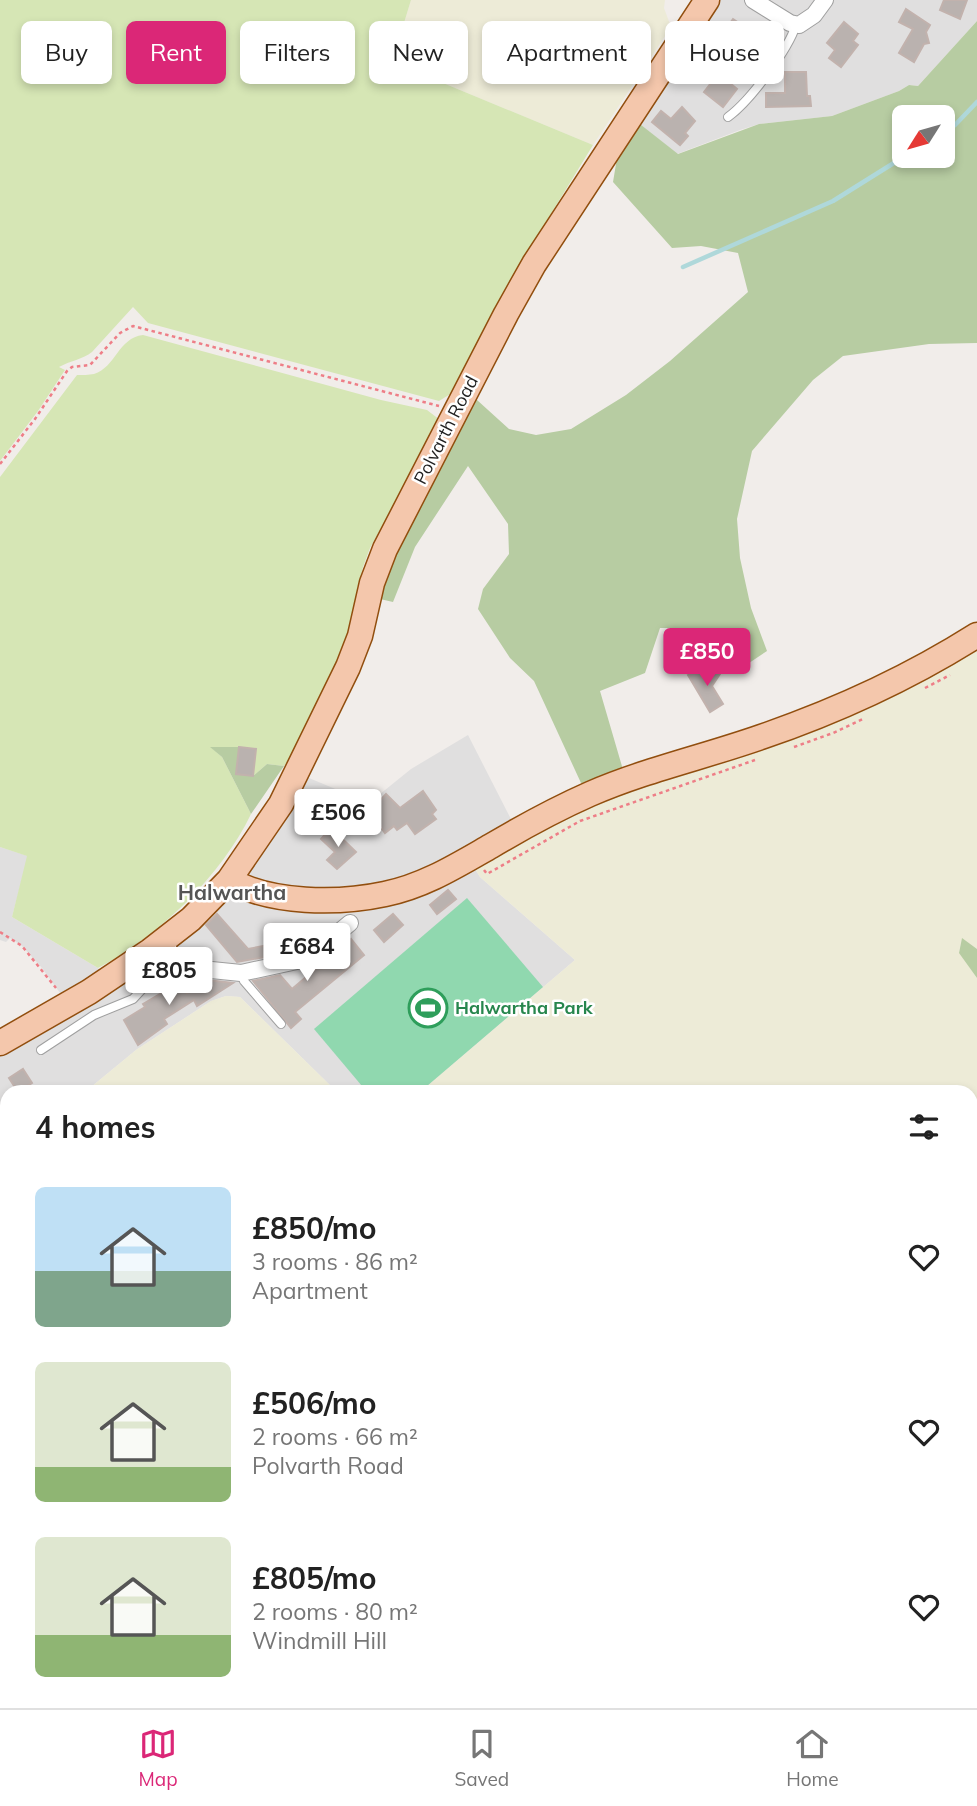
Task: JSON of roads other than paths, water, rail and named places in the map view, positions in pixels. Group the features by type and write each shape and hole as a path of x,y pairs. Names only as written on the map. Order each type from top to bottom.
{"main road":[{"name":"Polvarth Road","path":"0,1044 126,969 191,919 229,880 272,819 355,651 379,562 534,264 707,0"},
{"path":"229,880 275,895 318,900 369,897 414,886 587,796 626,780 828,713 910,675 977,635"}],"street":[{"path":"753,0 796,25 808,20 825,0"},
{"path":"164,941 178,965 241,973 309,957 350,923"}],"lane":[{"path":"728,117 740,107 788,46 796,25"},
{"path":"41,1050 87,1019 133,999 145,986 152,985 174,971 178,965"},
{"path":"126,969 145,986"},
{"path":"241,973 244,981 281,1024"}],"waterway":[{"path":"956,124 977,102"},
{"path":"683,267 833,201 892,164"}],"place":[{"name":"Halwartha Park","path":"428,1008"}],"district":[{"name":"Halwartha","path":"232,893"}]}
